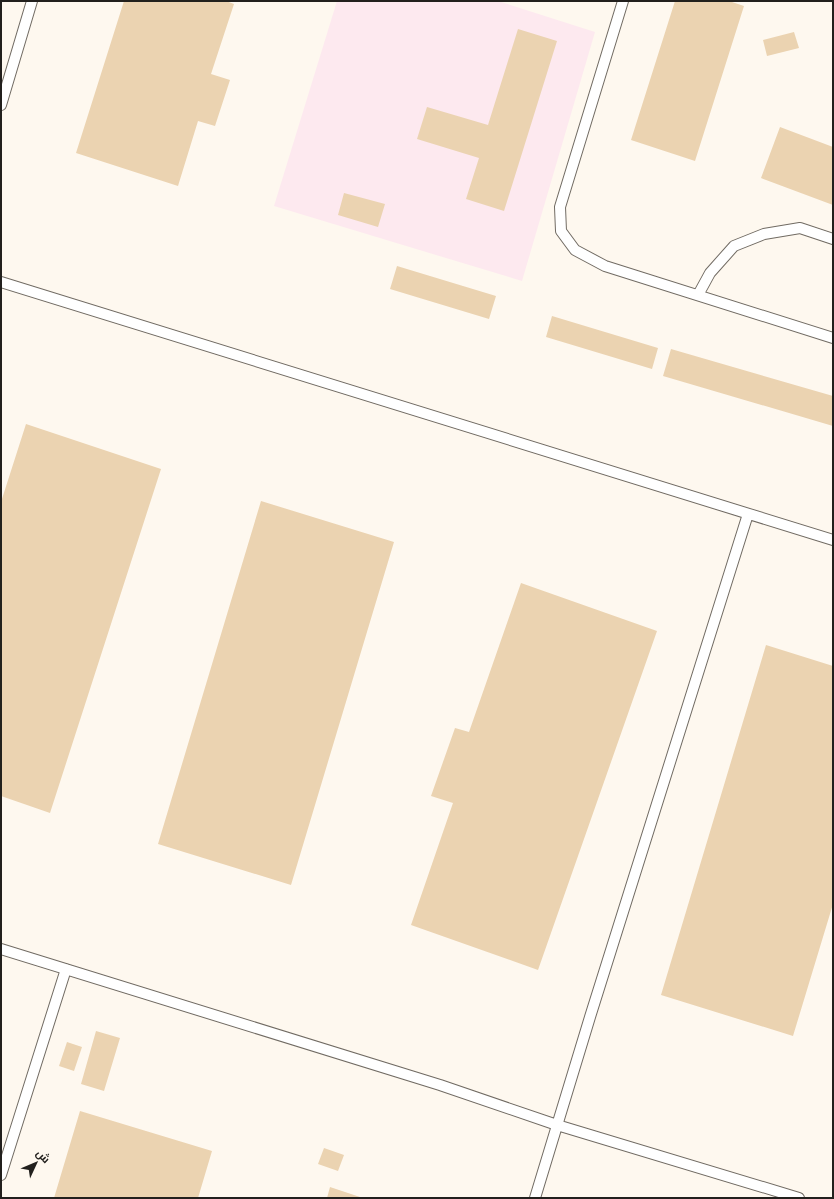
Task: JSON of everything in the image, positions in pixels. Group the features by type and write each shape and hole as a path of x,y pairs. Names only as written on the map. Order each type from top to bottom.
{"lane":[{"path":"1,106 32,1"},
{"path":"623,1 560,207 561,231 575,250 605,266 833,338"},
{"path":"698,295 710,273 734,246 764,234 800,228 833,239"},
{"path":"1,282 833,540"},
{"path":"535,1198 748,514"},
{"path":"1,949 440,1085 557,1125 799,1198"},
{"path":"1,1175 66,969"}],"shaded area":[{"path":"337,1 498,1 595,32 522,281 274,206"}],"building":[{"path":"124,1 226,1 234,4 211,74 230,80 215,126 198,121 178,186 76,153"},
{"path":"675,1 729,1 744,6 695,161 631,140"},
{"path":"518,29 557,41 504,211 466,199 479,158 417,139 427,107 488,125"},
{"path":"794,32 799,48 767,56 763,40"},
{"path":"780,127 833,147 833,205 761,178"},
{"path":"344,193 385,204 378,227 338,215"},
{"path":"397,266 496,296 489,319 390,289"},
{"path":"552,316 658,348 652,369 546,337"},
{"path":"671,349 833,396 833,426 663,376"},
{"path":"26,424 161,469 50,813 1,796 1,502"},
{"path":"261,501 394,542 291,885 158,844"},
{"path":"521,583 657,631 538,970 411,925 453,803 431,796 455,728 469,732"},
{"path":"766,645 833,666 833,904 793,1036 661,995"},
{"path":"96,1031 120,1038 104,1091 81,1084"},
{"path":"67,1042 82,1047 74,1071 59,1066"},
{"path":"80,1111 212,1151 198,1198 54,1198"},
{"path":"324,1148 344,1155 338,1171 318,1164"},
{"path":"330,1187 363,1198 327,1198"}]}
